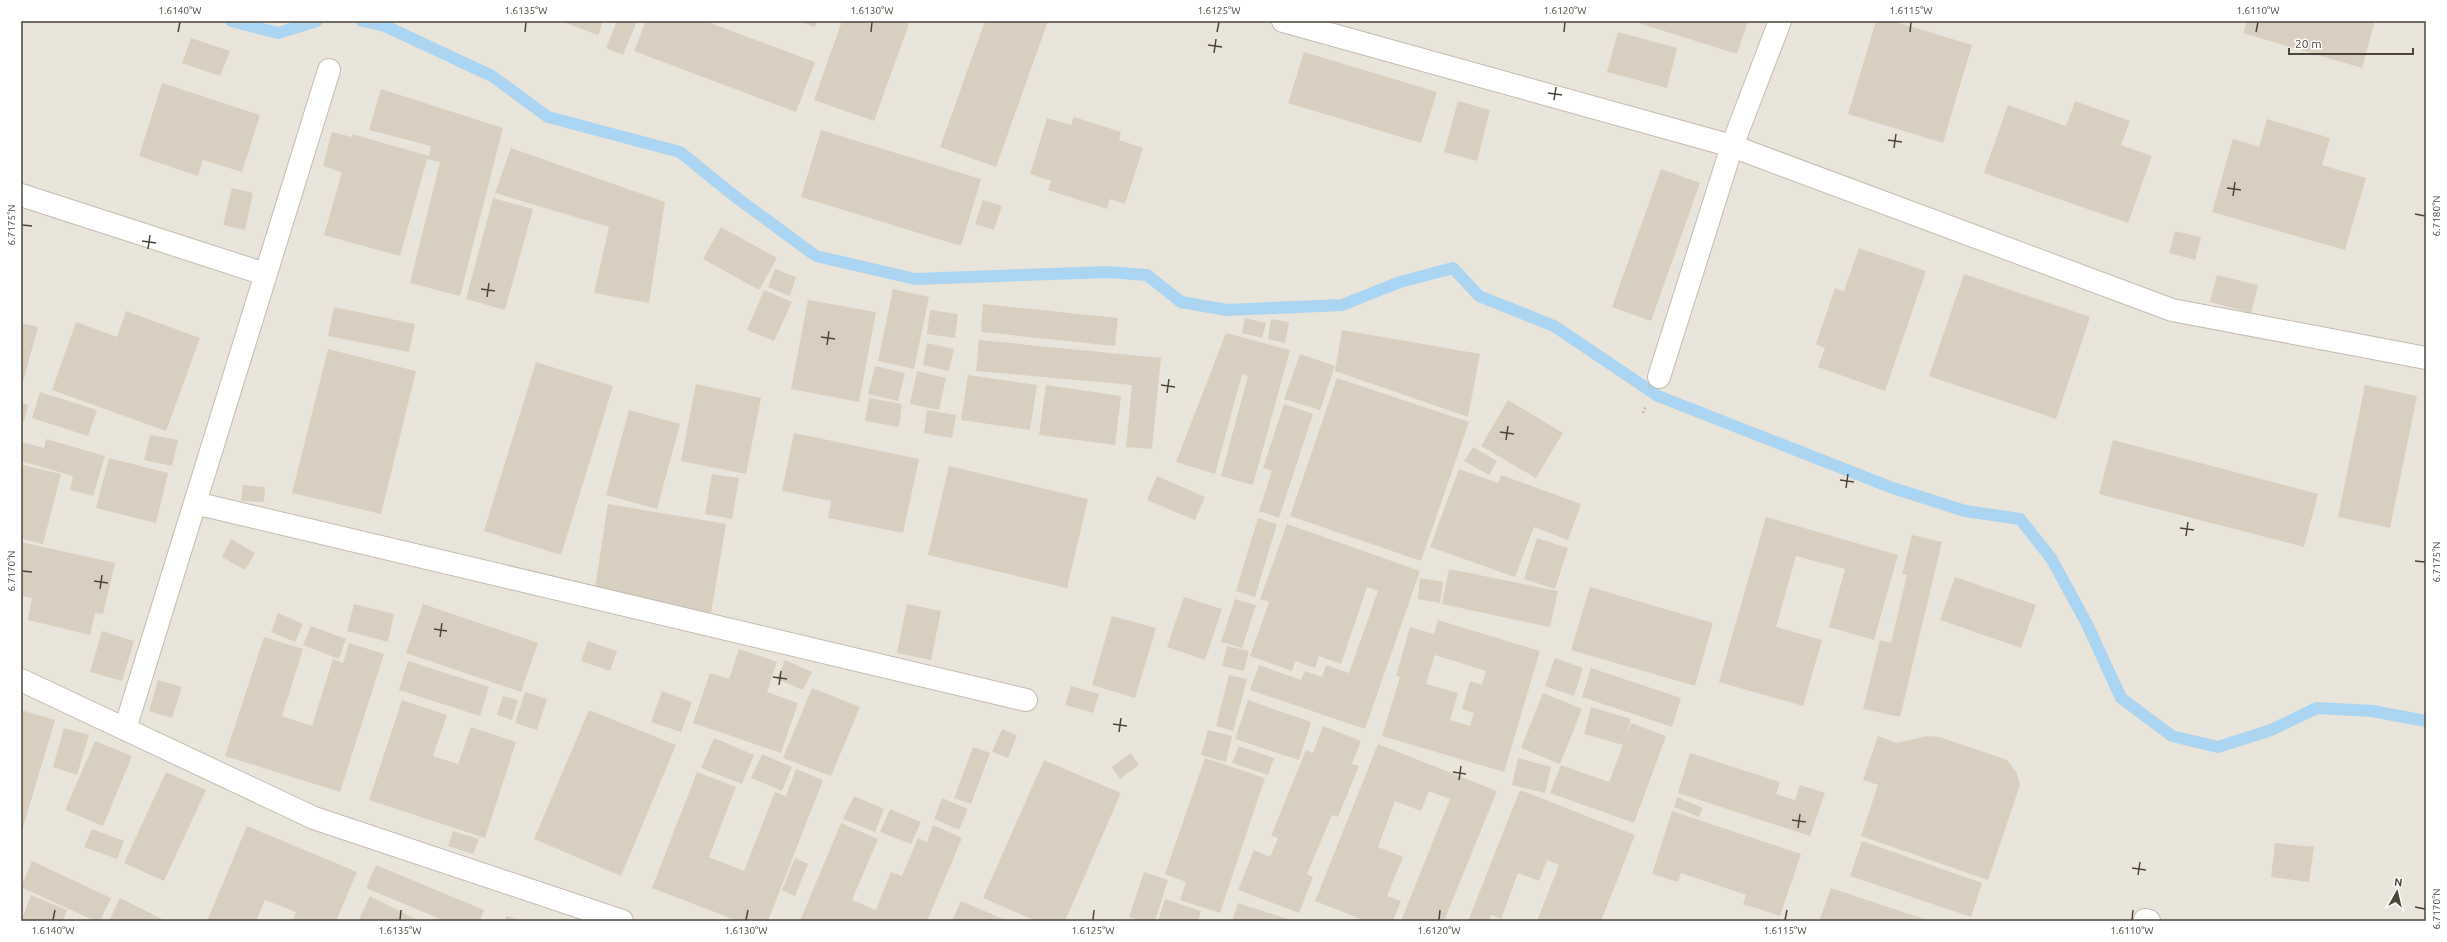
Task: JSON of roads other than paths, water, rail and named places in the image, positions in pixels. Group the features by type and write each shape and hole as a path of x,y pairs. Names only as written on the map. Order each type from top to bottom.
{"street":[{"path":"1283,21 1732,146 2172,310 2426,358"},
{"path":"1659,377 1732,146 1780,21"},
{"path":"125,729 329,70"},
{"path":"21,195 265,274"},
{"path":"195,502 1026,700"},
{"path":"21,680 314,818 622,921"}],"waterway":[{"path":"231,21 278,33 317,21"},
{"path":"362,21 385,26 492,76 548,117 680,152 737,198 816,256 915,279 1107,272 1147,275 1181,302 1227,310 1342,305 1400,282 1453,268 1479,296 1554,326 1658,396 1890,487 1965,511 2020,519 2051,558 2087,624 2121,698 2172,736 2218,747 2271,730 2317,708 2372,711 2426,721"}]}
